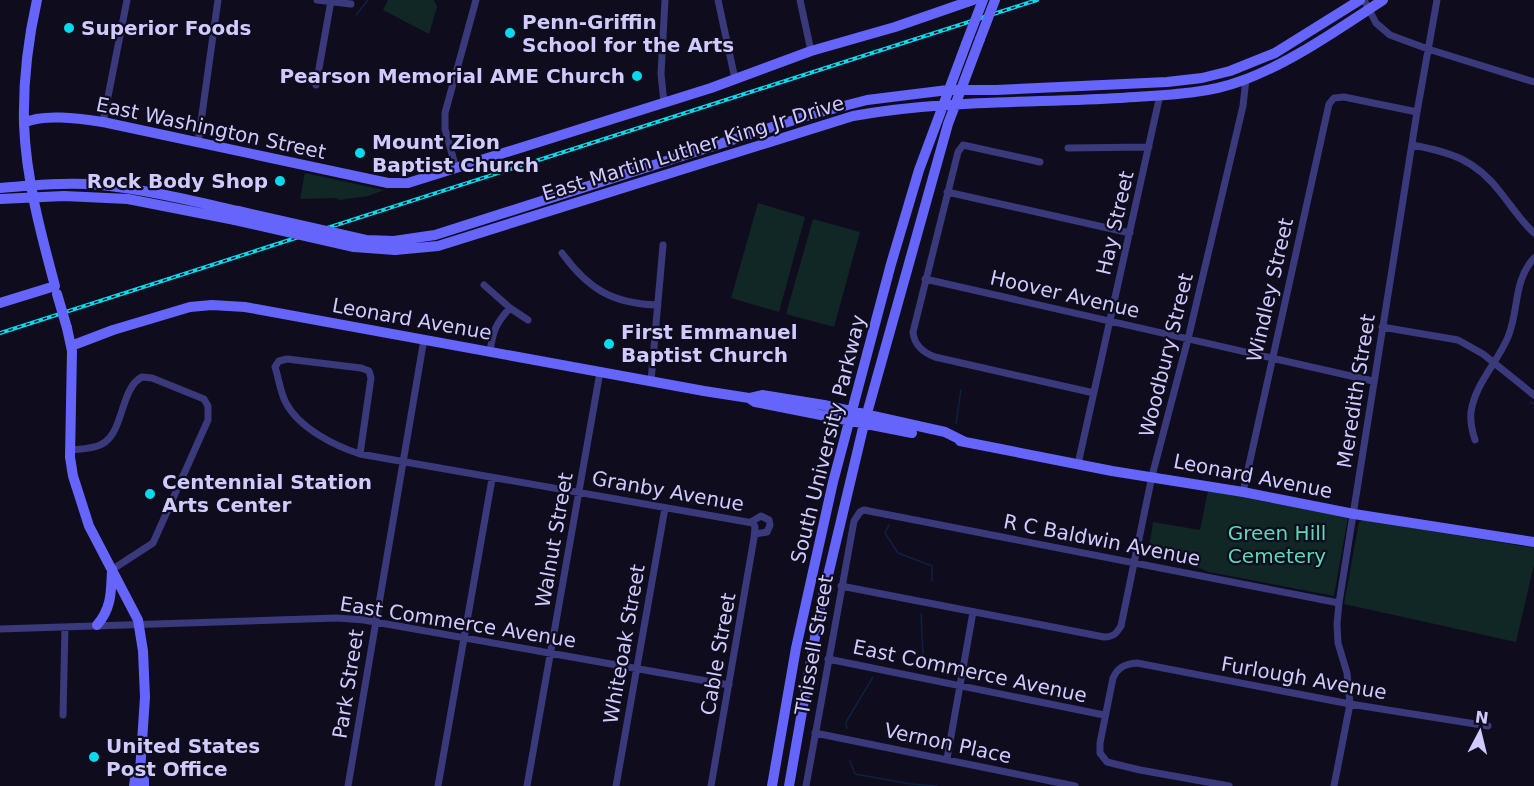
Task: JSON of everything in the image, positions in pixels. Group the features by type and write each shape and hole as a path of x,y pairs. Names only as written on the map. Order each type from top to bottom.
{"main road":[{"path":"37,0 28,53 24,123 32,185 40,233 71,345 73,362 70,450 73,476 89,526 139,625 143,651 145,697 140,772 144,786"},
{"name":"East Washington Street","path":"24,123 30,120 61,118 103,122 394,184 408,183 664,103 811,51 895,27 972,0"},
{"name":"South University Parkway","path":"772,786 812,574 833,482 891,264 919,170 983,0"},
{"name":"South University Parkway","path":"789,786 820,609 865,420 927,193 955,106 995,0"},
{"name":"East Martin Luther King Jr Drive","path":"394,246 435,235 813,114 867,100 948,90 1153,83 1202,78 1230,71 1275,53 1364,3 1383,0"},
{"name":"East Martin Luther King Jr Drive","path":"0,199 86,196 128,199 237,216 394,246 438,246 853,116 904,108 1160,95 1214,89 1246,79 1289,58 1364,3"},
{"name":"East Martin Luther King Jr Drive","path":"0,188 79,184 122,188 237,216"},
{"path":"0,303 56,290"},
{"name":"Leonard Avenue","path":"71,345 190,307 212,305 245,307 749,398 762,394 865,420 945,432 965,442 1078,464 1243,492 1354,514 1534,542"},
{"path":"97,625 107,612 110,603 112,569"},
{"path":"134,786 135,779 140,772"}],"street":[{"path":"103,122 127,0"},
{"path":"198,143 218,0"},
{"path":"316,0 351,4"},
{"path":"456,168 445,129 445,113 476,0"},
{"path":"664,103 661,74 665,0"},
{"path":"718,0 735,79"},
{"path":"800,0 811,51"},
{"name":"Meredith Street","path":"1334,786 1350,704 1347,673 1338,644 1339,603 1373,381 1437,0"},
{"path":"316,85 331,1"},
{"path":"1364,3 1384,32 1398,39 1534,82"},
{"name":"Woodbury Street","path":"973,612 1104,637 1112,636 1121,626 1152,476 1188,339 1240,117 1246,79"},
{"name":"Hay Street","path":"1078,464 1160,95"},
{"name":"Windley Street","path":"1243,492 1329,104 1334,98 1344,97 1417,112"},
{"path":"1041,162 963,145 957,152 925,279 913,338 919,348 935,357 1094,393"},
{"path":"1412,145 1451,153 1476,166 1487,176 1521,221 1534,233"},
{"path":"1068,148 1149,147"},
{"path":"947,192 1130,233"},
{"path":"651,381 663,245"},
{"path":"562,253 588,281 608,296 637,304 658,304"},
{"path":"1475,440 1471,428 1473,404 1484,378 1509,335 1520,281 1534,258"},
{"name":"Hoover Avenue","path":"925,279 1373,381"},
{"path":"484,285 510,308 528,320"},
{"path":"490,351 498,321 510,308"},
{"path":"1382,327 1458,340 1482,354 1534,395"},
{"name":"Park Street","path":"348,786 424,339"},
{"name":"Granby Avenue","path":"360,454 372,378 369,371 361,368 287,359 279,361 275,367 287,405 297,417 338,447 360,454 665,508 754,528"},
{"name":"Walnut Street","path":"528,786 600,372"},
{"path":"70,450 100,446 107,442 133,385 142,377 152,378 204,399 208,406 208,420 153,543 112,569"},
{"path":"438,786 492,479"},
{"name":"Whiteoak Street","path":"616,786 665,508"},
{"name":"R C Baldwin Avenue","path":"860,512 869,510 1339,603"},
{"name":"Thissell Street","path":"806,786 841,586 854,521 860,512"},
{"name":"Cable Street","path":"711,786 754,528"},
{"path":"841,586 973,612 947,759"},
{"name":"East Commerce Avenue","path":"0,629 328,618 375,622 729,685"},
{"path":"63,716 64,627"},
{"name":"East Commerce Avenue","path":"828,659 1104,715"},
{"name":"Furlough Avenue","path":"1104,715 1117,670 1126,664 1137,663 1350,704 1488,726"},
{"path":"1104,715 1100,749 1103,758 1110,763 1229,786"},
{"name":"Vernon Place","path":"815,733 1075,786"}],"green space":[{"path":"388,0 434,0 437,7 429,34 383,10"},
{"path":"305,173 384,190 368,196 339,200 336,198 300,199"},
{"path":"758,203 805,217 779,312 731,298"},
{"path":"813,219 860,232 834,327 786,314"},
{"name":"Green Hill Cemetery","path":"1208,491 1348,517 1334,596 1209,572 1184,564 1186,554 1149,548 1153,522 1200,530"},
{"name":"Green Hill Cemetery","path":"1362,520 1534,548 1534,565 1516,642 1344,604 1359,522"}],"waterway":[{"path":"356,15 368,0"},
{"path":"956,423 961,390"},
{"path":"1530,402 1534,404"},
{"path":"889,525 885,533 898,553 932,566 932,581"},
{"path":"921,614 923,655"},
{"path":"847,728 846,722 873,677"},
{"path":"850,761 855,774 937,786"}],"railway":[{"path":"0,333 1037,0"}],"place":[{"name":"Superior Foods","path":"69,28"},
{"name":"Penn-Griffin School for the Arts","path":"510,33"},
{"name":"Pearson Memorial AME Church","path":"637,76"},
{"name":"Mount Zion Baptist Church","path":"360,153"},
{"name":"Rock Body Shop","path":"280,181"},
{"name":"First Emmanuel Baptist Church","path":"609,344"},
{"name":"Centennial Station Arts Center","path":"150,494"},
{"name":"United States Post Office","path":"94,757"}]}
